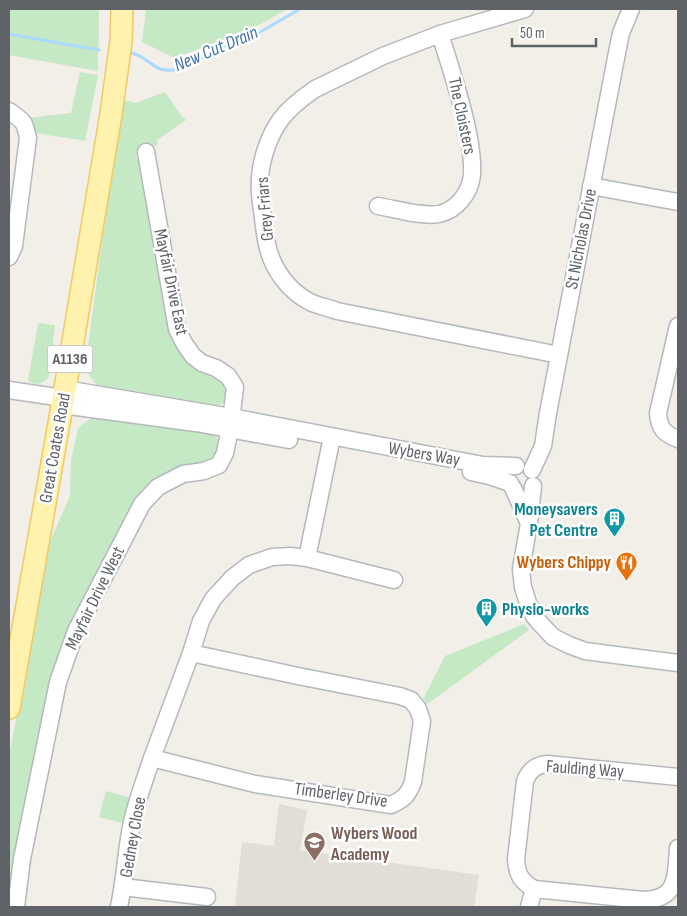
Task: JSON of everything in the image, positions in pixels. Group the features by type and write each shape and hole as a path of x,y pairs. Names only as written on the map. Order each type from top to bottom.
{"main road":[{"name":"Great Coates Road","path":"9,708 64,397 115,91 122,9"}],"street":[{"name":"Grey Friars","path":"525,9 440,34 383,56 315,89 296,103 280,121 267,146 262,161 260,191 266,243 276,269 287,284 311,302 324,307 559,355"},
{"name":"St Nicholas Drive","path":"631,9 621,33 542,446 527,474 529,523 521,569 528,603 534,616 554,636 569,645 585,651 678,663"},
{"name":"The Cloisters","path":"376,206 428,215 441,213 454,207 463,199 468,189 472,177 471,147 458,90 440,34"},
{"path":"9,111 23,121 28,138 14,246 9,257"},
{"name":"Mayfair Drive East","path":"146,152 178,329 184,343 193,356 202,363 216,368 228,376 234,387 231,423"},
{"path":"591,186 678,202"},
{"path":"678,326 658,413 659,422 664,430 670,436 678,439"},
{"name":"Wybers Way","path":"9,390 231,423 332,442 480,474 511,486"},
{"name":"Mayfair Drive West","path":"16,907 22,859 58,682 76,631 142,504 158,487 182,474 204,471 219,465 225,453 231,423"},
{"name":"Wybers Way","path":"332,442 483,465 527,474"},
{"path":"307,558 332,442"},
{"path":"511,486 518,491 524,492 529,490 527,474 510,473 511,486 529,523"},
{"path":"152,758 201,621 213,600 232,578 249,565 272,557 290,556 307,558 394,580"},
{"name":"Timberley Drive","path":"152,758 254,784 391,805 402,800 409,792 413,782 422,721 418,709 411,700 400,696 191,653"},
{"name":"Gedney Close","path":"120,907 132,822 152,758"},
{"name":"Faulding Way","path":"534,889 526,884 516,869 525,781 532,770 547,764 678,777"},
{"path":"529,907 534,889 643,900 660,898 674,884 678,848"},
{"name":"Gedney Close","path":"123,887 207,897"}],"shaded area":[{"name":"Wybers Wood Academy","path":"279,804 307,810 300,850 479,875 474,907 235,907 242,842 274,846"}],"green space":[{"path":"9,9 99,9 98,71 9,55"},
{"path":"146,9 287,9 250,30 175,58 142,42"},
{"path":"80,72 98,75 85,141 36,133 28,118 71,113"},
{"path":"165,92 186,120 157,140 158,144 147,152 137,151 136,158 145,163 175,338 229,381 229,400 217,406 210,407 100,390 85,369 121,99 135,103"},
{"path":"38,323 55,325 49,377 42,383 35,384 28,381"},
{"path":"94,416 212,434 223,447 220,459 166,477 71,632 9,907 9,756 49,544 70,496 71,460 78,428"},
{"path":"524,624 529,630 426,705 423,699 445,656"},
{"path":"106,791 132,798 126,824 99,817"}],"waterway":[{"name":"New Cut Drain","path":"132,53 163,70 178,69 262,31 300,9"},
{"name":"New Cut Drain","path":"9,34 99,50"}],"place":[{"name":"Moneysavers Pet Centre","path":"614,538"},
{"name":"Wybers Chippy","path":"627,581"},
{"name":"Physio-works","path":"486,628"},
{"name":"Wybers Wood Academy","path":"315,862"}]}
